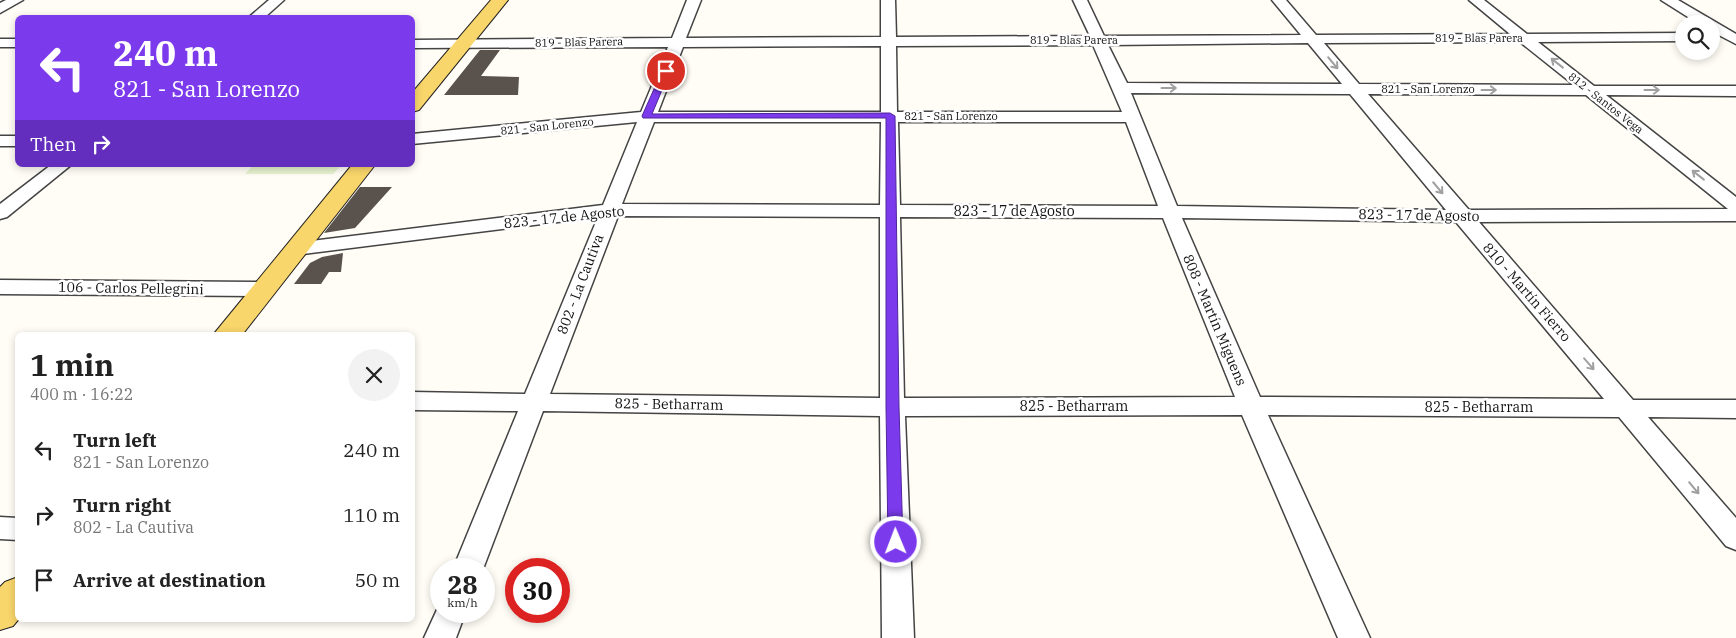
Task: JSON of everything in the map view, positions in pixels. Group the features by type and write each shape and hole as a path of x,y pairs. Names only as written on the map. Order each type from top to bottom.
{"main road":[{"path":"415,102 500,0"},
{"path":"229,332 362,167"},
{"path":"0,614 15,596"}],"street":[{"path":"0,9 16,0"},
{"path":"258,15 277,0"},
{"name":"802 - La Cautiva","path":"472,558 646,116 679,41 694,0"},
{"path":"888,0 892,407 898,638"},
{"name":"808 - Martín Miguens","path":"1080,0 1121,88 1131,117 1251,406 1354,638"},
{"name":"810 - Martín Fierro","path":"1279,0 1736,538"},
{"name":"812 - Santos Vega","path":"1476,0 1736,206"},
{"path":"1668,0 1694,15"},
{"path":"1720,29 1734,37"},
{"path":"1720,36 1734,37"},
{"name":"819 - Blas Parera","path":"415,44 679,41 1675,37"},
{"path":"0,43 15,43"},
{"name":"821 - San Lorenzo","path":"1121,88 1736,91"},
{"name":"821 - San Lorenzo","path":"415,139 646,116 1131,117"},
{"path":"0,141 15,141"},
{"path":"0,213 59,167"},
{"name":"823 - 17 de Agosto","path":"295,249 609,210 891,210 1462,216 1736,215"},
{"name":"106 - Carlos Pellegrini","path":"0,287 263,290"},
{"name":"825 - Betharram","path":"415,401 892,407 1251,406 1736,409"},
{"path":"0,528 15,529"},
{"path":"440,638 446,623"}],"green space":[{"path":"251,167 340,167 333,174 245,174"}],"building":[{"path":"480,50 500,50 481,76 519,77 518,95 444,95"},
{"path":"360,187 392,187 355,228 324,233"},
{"path":"343,253 341,272 329,272 321,284 294,284 310,263 322,257"}],"route":[{"path":"666,71 646,116 890,116 892,407 896,542"}]}
